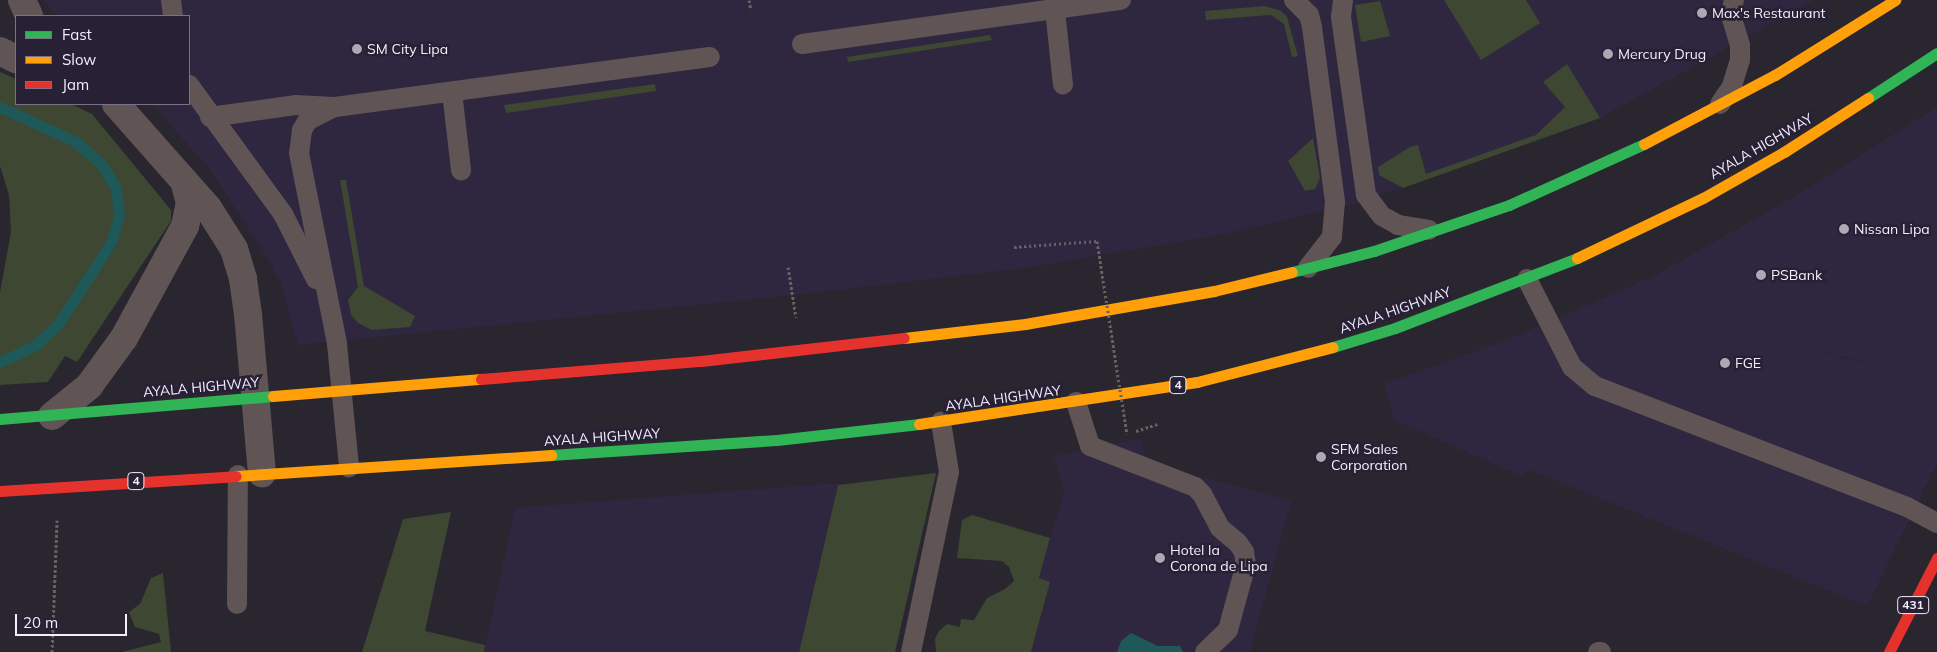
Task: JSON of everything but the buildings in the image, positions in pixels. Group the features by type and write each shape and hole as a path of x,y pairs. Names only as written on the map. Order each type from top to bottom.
{"main road":[{"name":"AYALA HIGHWAY","path":"0,420 342,390 544,377 801,350 1109,311 1306,270 1441,230 1576,176 1719,105 1774,75 1895,0"},
{"name":"AYALA HIGHWAY","path":"6,491 349,467 712,446 941,422 1197,382 1300,357 1395,328 1527,279 1703,198 1798,143 1937,53"},
{"name":"431","path":"1889,652 1937,559"}],"street":[{"path":"22,0 29,15"},
{"path":"0,51 15,58"},
{"path":"119,109 214,216 237,258 245,296 256,398 250,474"},
{"path":"49,417 90,386 124,338 185,226 190,203 185,184"}],"lane":[{"path":"171,0 173,15"},
{"path":"802,44 1121,0"},
{"path":"1294,0 1309,15 1312,27 1335,202 1332,237 1321,256 1306,270"},
{"path":"1343,0 1341,17 1366,195 1382,216 1398,226 1416,230 1441,230"},
{"path":"1719,105 1732,86 1740,60 1740,45 1731,15 1734,0"},
{"path":"1055,10 1063,85"},
{"path":"210,117 295,105 335,107 710,57"},
{"path":"190,87 210,117 283,214 311,266 332,320"},
{"path":"452,92 461,170"},
{"path":"335,107 308,120 302,130 299,152 332,320 342,390 349,467"},
{"path":"1527,279 1572,367 1595,386 1907,507 1937,523"},
{"path":"1076,402 1090,446 1195,487 1202,494 1220,528 1238,543 1244,552 1246,564 1228,630 1205,652"},
{"path":"911,652 949,472 941,422"},
{"path":"237,604 250,474"}],"path":[{"path":"749,0 751,10"},
{"path":"1014,247 1097,241 1127,434"},
{"path":"788,267 801,350"},
{"path":"52,652 58,534 55,487"}],"shaded area":[{"path":"43,0 1814,0 1600,118 1359,202 1220,235 1032,267 795,295 298,345 282,287 268,259 210,169 153,105 190,105 190,15 57,15"},
{"path":"1444,0 1526,0 1540,23 1481,60"},
{"path":"1380,1 1390,36 1361,42 1355,5"},
{"path":"1265,6 1281,11 1287,17 1298,56 1292,57 1284,24 1271,15 1206,20 1205,11"},
{"path":"990,35 992,40 848,62 847,57"},
{"path":"1567,64 1600,118 1403,188 1379,175 1378,167 1410,147 1418,145 1426,174 1536,135 1565,107 1543,82"},
{"path":"0,72 15,79 15,105 73,105 92,114 171,210 171,221 77,362 65,356 48,382 0,385 0,292 11,232 9,195 0,166"},
{"path":"655,84 656,91 506,113 504,105"},
{"path":"1937,107 1937,463 1867,606 1527,469 1524,477 1394,420 1384,384 1507,340 1654,276 1799,194","holes":["1772,334 1887,370 1847,359"]},
{"path":"1313,138 1320,178 1315,189 1305,191 1288,161"},
{"path":"340,180 346,180 364,286 415,316 410,327 372,330 358,323 351,315 348,300 358,287"},
{"name":"Hotel la Corona de Lipa","path":"1140,439 1147,461 1154,464 1291,501 1250,652 1031,652 1050,582 1039,578 1064,491 1054,456"},
{"path":"936,473 895,652 799,652 838,485"},
{"path":"838,483 799,652 484,652 515,508"},
{"path":"451,512 425,631 485,645 484,652 362,652 403,519"},
{"path":"972,515 1050,538 1039,578 1050,582 1031,652 936,652 935,639 939,631 947,624 960,627 961,619 974,620 987,598 1005,589 1014,581 1009,567 1002,561 957,558 962,520"},
{"path":"163,573 171,652 122,652 161,642 159,634 135,627 129,612 140,604 151,578"},
{"path":"1131,633 1158,646 1180,646 1183,652 1117,652 1121,641"}],"waterway":[{"path":"0,107 76,142 101,164 116,188 119,216 111,242 59,323 36,345 0,362"}],"traffic: fast":[{"path":"1868,98 1937,53"},
{"path":"1292,272 1374,251 1509,205 1644,144"},
{"path":"1333,347 1395,328 1577,258"},
{"path":"0,419 273,396"},
{"path":"551,455 777,440 919,424"}],"traffic: slow":[{"path":"1644,144 1775,75 1895,0"},
{"path":"1577,258 1703,198 1784,152 1868,98"},
{"path":"904,338 1025,324 1214,291 1292,272"},
{"path":"919,424 1197,382 1333,347"},
{"path":"273,396 481,379"},
{"path":"236,476 551,455"}],"traffic: jam":[{"path":"481,379 701,361 904,338"},
{"path":"0,491 236,476"},
{"path":"1889,652 1937,558"}],"place":[{"name":"Max's Restaurant","path":"1702,13"},
{"name":"SM City Lipa","path":"357,49"},
{"name":"Mercury Drug","path":"1608,54"},
{"name":"Nissan Lipa","path":"1844,229"},
{"name":"PSBank","path":"1761,275"},
{"name":"FGE","path":"1725,363"},
{"name":"SFM Sales Corporation","path":"1321,457"},
{"name":"Hotel la Corona de Lipa","path":"1160,558"}]}
